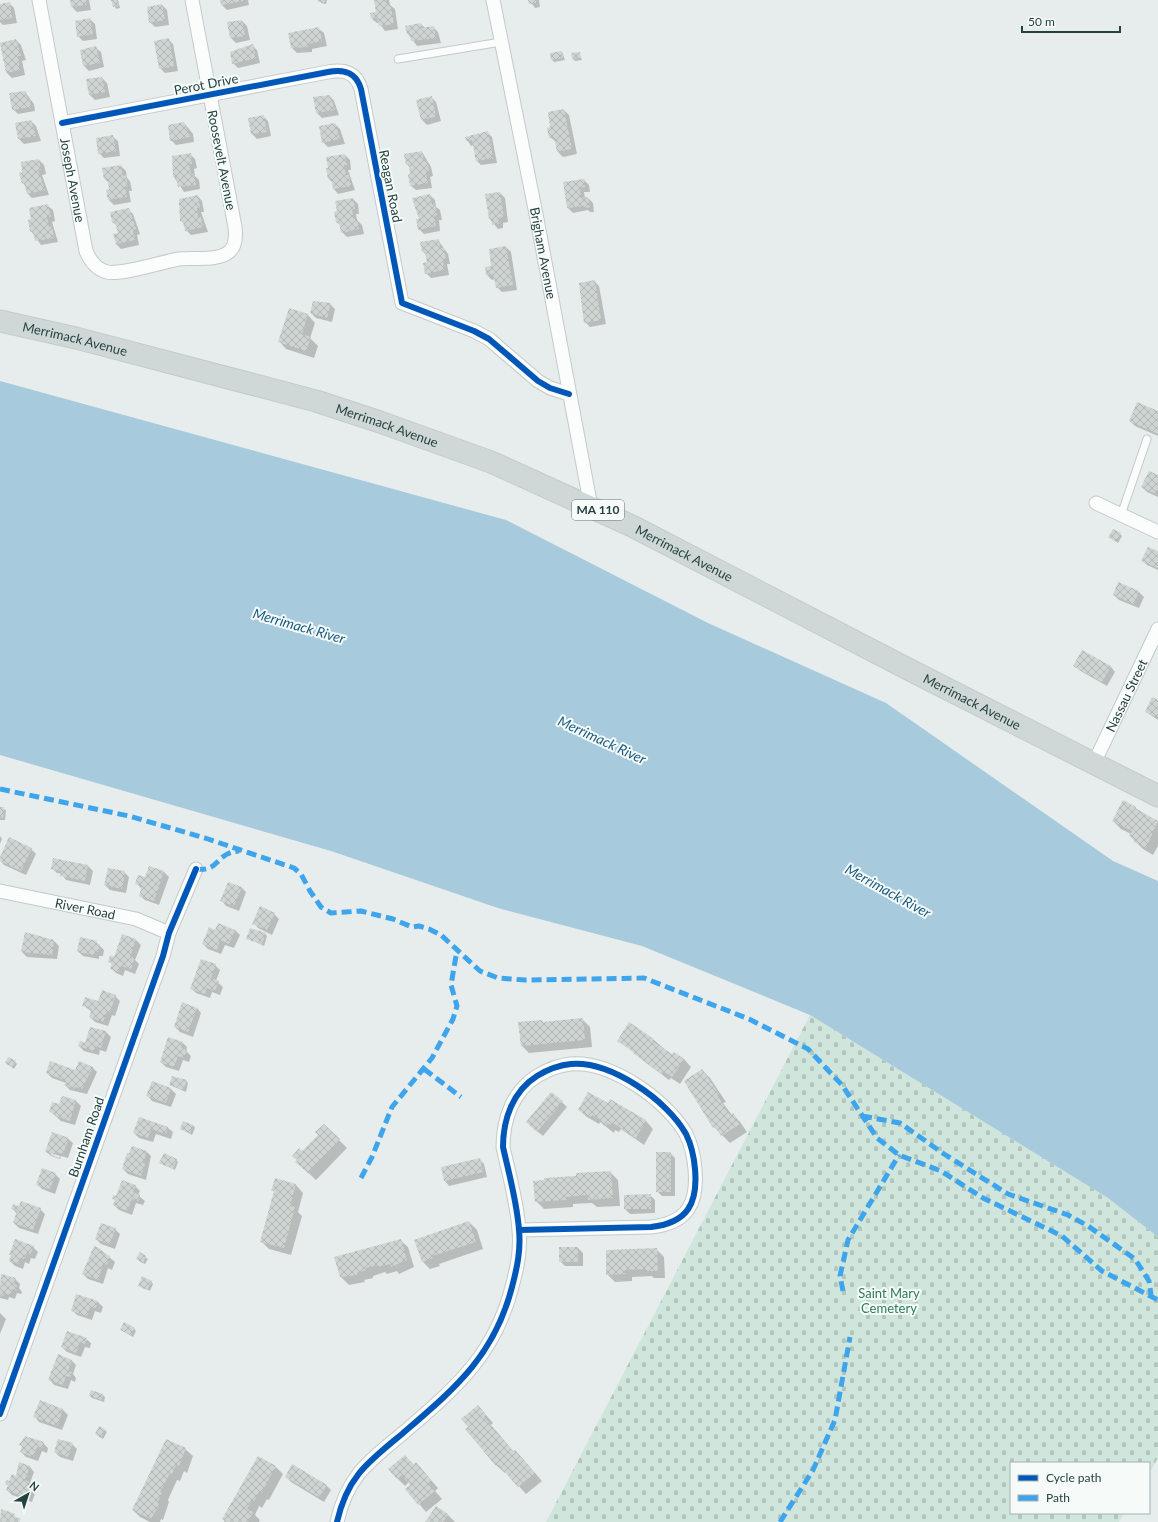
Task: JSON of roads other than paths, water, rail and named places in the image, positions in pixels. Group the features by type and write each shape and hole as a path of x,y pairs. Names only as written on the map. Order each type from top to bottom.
{"main road":[{"name":"Merrimack Avenue","path":"0,321 76,338 316,401 380,422 490,462 632,526 1158,796"}],"street":[{"name":"Joseph Avenue","path":"39,0 84,245 88,258 93,265 106,272 115,272 162,262"},
{"name":"Roosevelt Avenue","path":"162,262 221,255 231,250 235,240 235,227 192,0"},
{"name":"Brigham Avenue","path":"493,0 536,214 591,507"},
{"name":"Perot Drive","path":"62,122 334,71 347,72 354,76"},
{"name":"Reagan Road","path":"354,76 361,89 402,303 474,331 489,339 538,381 550,388 569,394"},
{"path":"1096,503 1158,532"},
{"name":"Nassau Street","path":"1094,763 1158,629"},
{"name":"Burnham Road","path":"0,1414 163,956 169,933 196,869"},
{"name":"River Road","path":"0,891 136,919 169,933"},
{"path":"337,1522 346,1494 354,1478 366,1464 451,1392 482,1355 498,1327 511,1292 517,1267 519,1230 503,1147 505,1121 513,1101 533,1079 544,1072 556,1067 571,1064 587,1065 602,1069 656,1099 669,1110 686,1134 694,1163 695,1195 688,1210 679,1219 665,1226 651,1228 519,1230"}],"lane":[{"path":"398,59 501,42"},
{"path":"1121,515 1147,439"}],"water":[{"name":"Merrimack River","path":"0,381 506,520 708,623 886,703 1113,861 1158,881 1158,1237 1108,1198 810,1015 642,946 498,908 331,851 0,755"}],"park label":[{"name":"Saint Mary Cemetery","path":"889,1300"}]}
